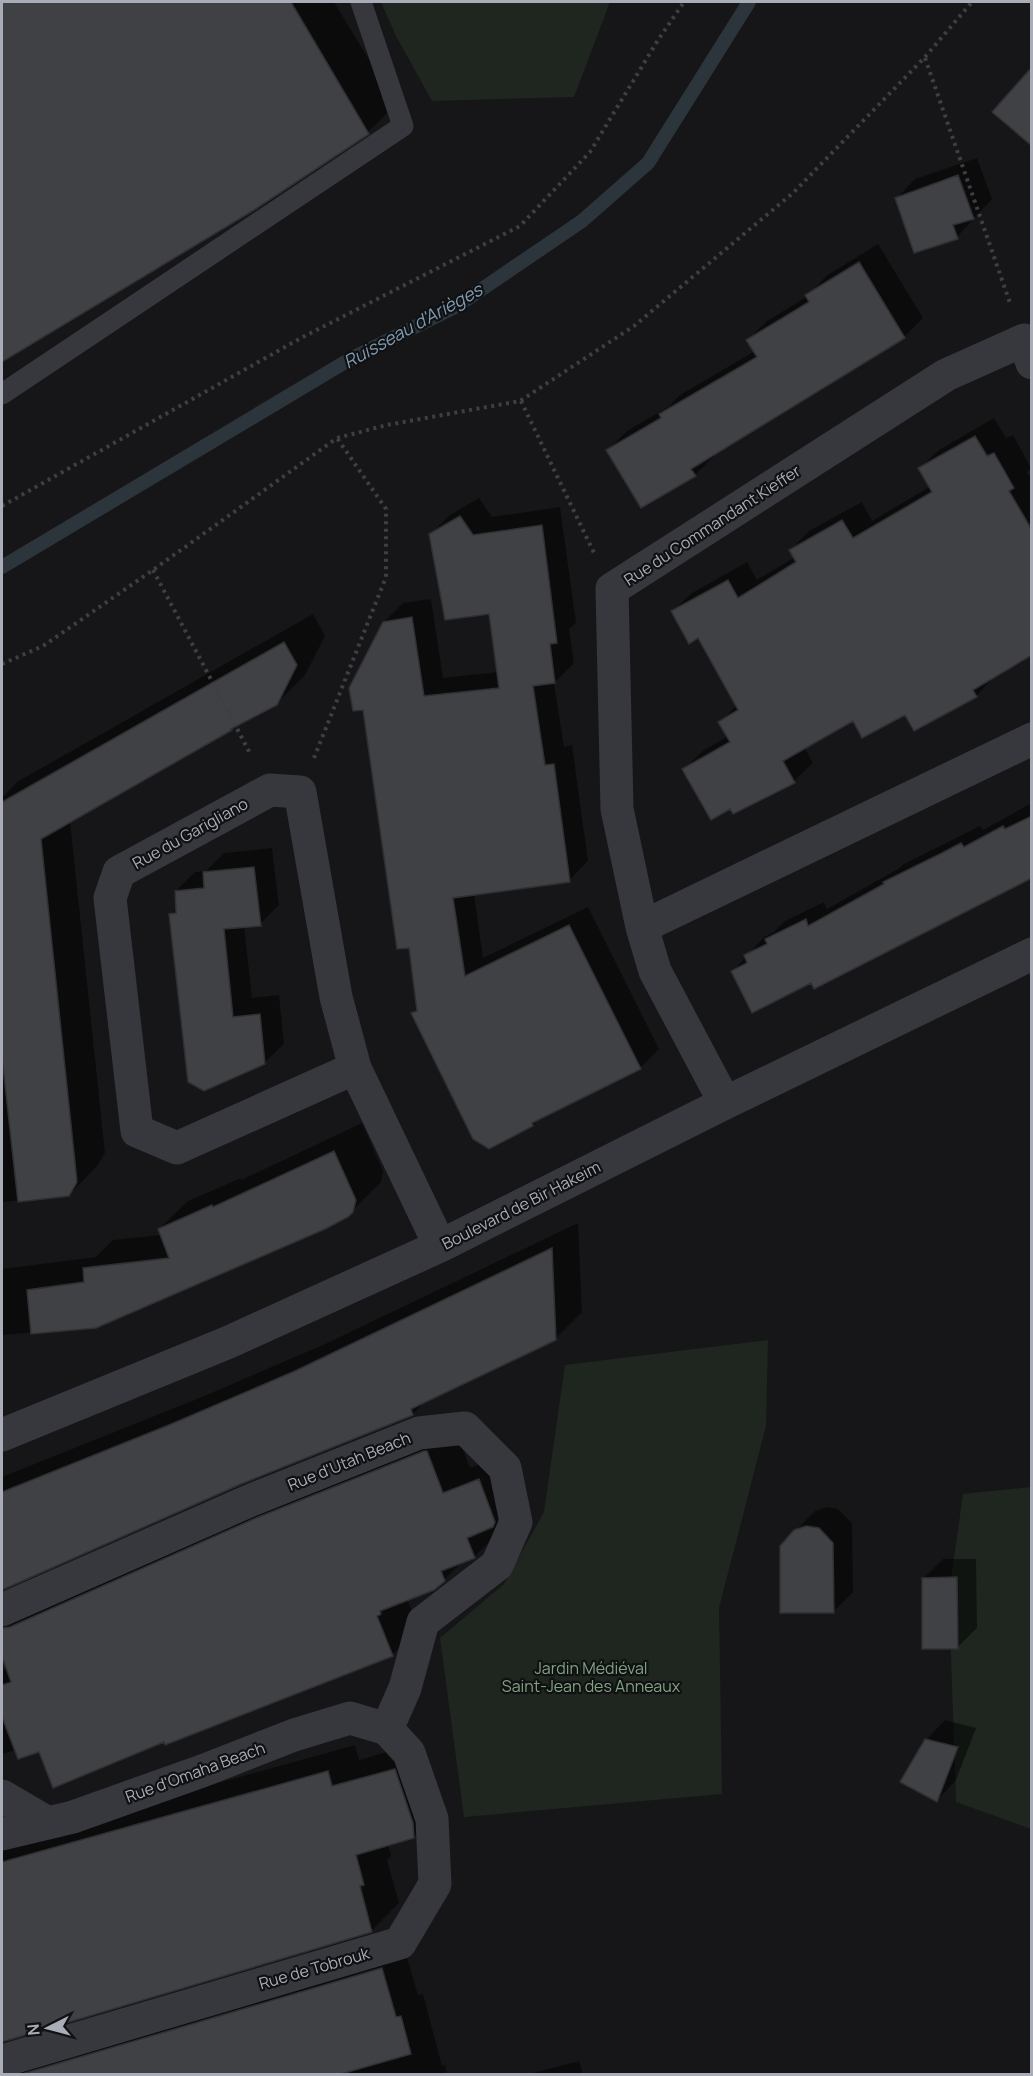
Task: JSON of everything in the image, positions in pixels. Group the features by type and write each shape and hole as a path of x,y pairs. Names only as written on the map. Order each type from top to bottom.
{"street":[{"name":"Rue du Commandant Kieffer","path":"725,1103 655,971 642,927 617,809 612,589 946,375 1028,352"},
{"path":"642,927 1032,739"},
{"name":"Rue du Garigliano","path":"285,791 119,872 110,898 137,1131 177,1148 355,1068"},
{"path":"285,791 355,1068 440,1246"},
{"name":"Boulevard de Bir Hakeim","path":"2,1435 229,1342 440,1246 725,1103 1032,954"},
{"name":"Rue d'Utah Beach","path":"2,1610 249,1501 419,1433 465,1428 505,1468 516,1522 497,1565 423,1622 405,1688 387,1729"},
{"name":"Rue d'Omaha Beach","path":"2,1834 73,1817 294,1735 350,1718 387,1729"},
{"name":"Rue de Tobrouk","path":"2,2061 400,1943 435,1884 432,1819 409,1754 387,1729"},
{"path":"2,1796 48,1823"}],"lane":[{"path":"2,394 403,126 361,2"}],"path":[{"path":"2,506 301,338 520,226 590,152 658,40 684,2"},
{"path":"2,664 43,646 337,438 387,425 520,400 634,326 793,193 925,57 972,2"},
{"path":"925,57 1028,352"},
{"path":"520,400 612,589"},
{"path":"285,791 386,577 386,509 337,438"},
{"path":"153,570 285,791"}],"green space":[{"path":"381,2 610,2 574,97 432,101 396,36"},
{"name":"Jardin Médiéval Saint-Jean des Anneaux","path":"768,1340 766,1426 719,1608 722,1794 464,1817 440,1638 504,1584 544,1512 565,1365"},
{"path":"1031,1487 1031,1829 956,1802 949,1594 963,1494"}],"building":[{"path":"2,2 291,2 369,134 254,210 2,362"},
{"path":"1032,67 1032,146 992,112"},
{"path":"958,175 974,219 953,225 958,239 914,253 895,198"},
{"path":"859,262 905,338 691,469 696,476 641,508 606,450 661,418 659,414 757,357 746,340 809,302 805,295"},
{"path":"975,436 987,456 994,453 1014,488 1009,491 1032,530 1032,655 973,690 977,697 914,731 905,715 862,738 853,721 783,761 795,783 733,814 730,809 711,820 682,769 730,742 718,722 738,710 698,638 689,644 671,611 728,580 738,598 796,562 789,550 842,520 853,538 932,492 918,468"},
{"path":"460,516 473,535 542,525 557,643 550,644 555,683 533,686 545,765 554,764 570,882 453,898 465,976 569,925 641,1069 532,1123 533,1126 489,1149 473,1139 411,1013 417,1011 409,948 397,949 363,710 353,711 349,688 383,622 412,617 424,696 499,688 489,614 445,620 429,534"},
{"path":"284,642 297,665 277,705 231,729 41,839 77,1182 69,1196 18,1202 2,1058 2,802"},
{"path":"1032,816 1032,878 814,989 811,983 752,1013 731,971 747,963 744,955 767,944 765,939 806,919 808,926 884,884 883,882 961,843 964,847 1003,826 1005,829"},
{"path":"254,867 261,926 224,929 233,1017 260,1014 265,1064 204,1091 188,1082 169,914 176,913 175,891 204,888 203,872"},
{"path":"334,1151 356,1200 353,1212 348,1217 96,1328 31,1334 27,1290 84,1282 83,1268 169,1258 158,1229 212,1205 213,1207"},
{"path":"552,1248 556,1340 411,1409 413,1415 241,1484 2,1590 2,1492 169,1425 295,1371"},
{"path":"427,1451 443,1493 479,1479 495,1522 493,1527 467,1538 475,1558 441,1571 445,1581 434,1590 380,1611 381,1614 377,1616 393,1656 165,1745 164,1742 53,1788 39,1752 18,1759 2,1717 2,1685 11,1682 2,1657 2,1628 10,1627 256,1518"},
{"path":"806,1526 819,1528 833,1543 834,1613 780,1613 780,1546 794,1530"},
{"path":"957,1577 958,1649 922,1649 922,1578"},
{"path":"925,1739 958,1747 937,1802 900,1782"},
{"path":"395,1769 413,1823 414,1838 356,1855 364,1885 360,1886 372,1932 2,2042 2,1862 328,1771 332,1786"},
{"path":"382,1968 396,2017 401,2016 411,2054 341,2074 22,2074"}],"waterway":[{"name":"Ruisseau d'Arièges","path":"2,567 352,358 457,306 582,221 648,163 749,2"}]}
